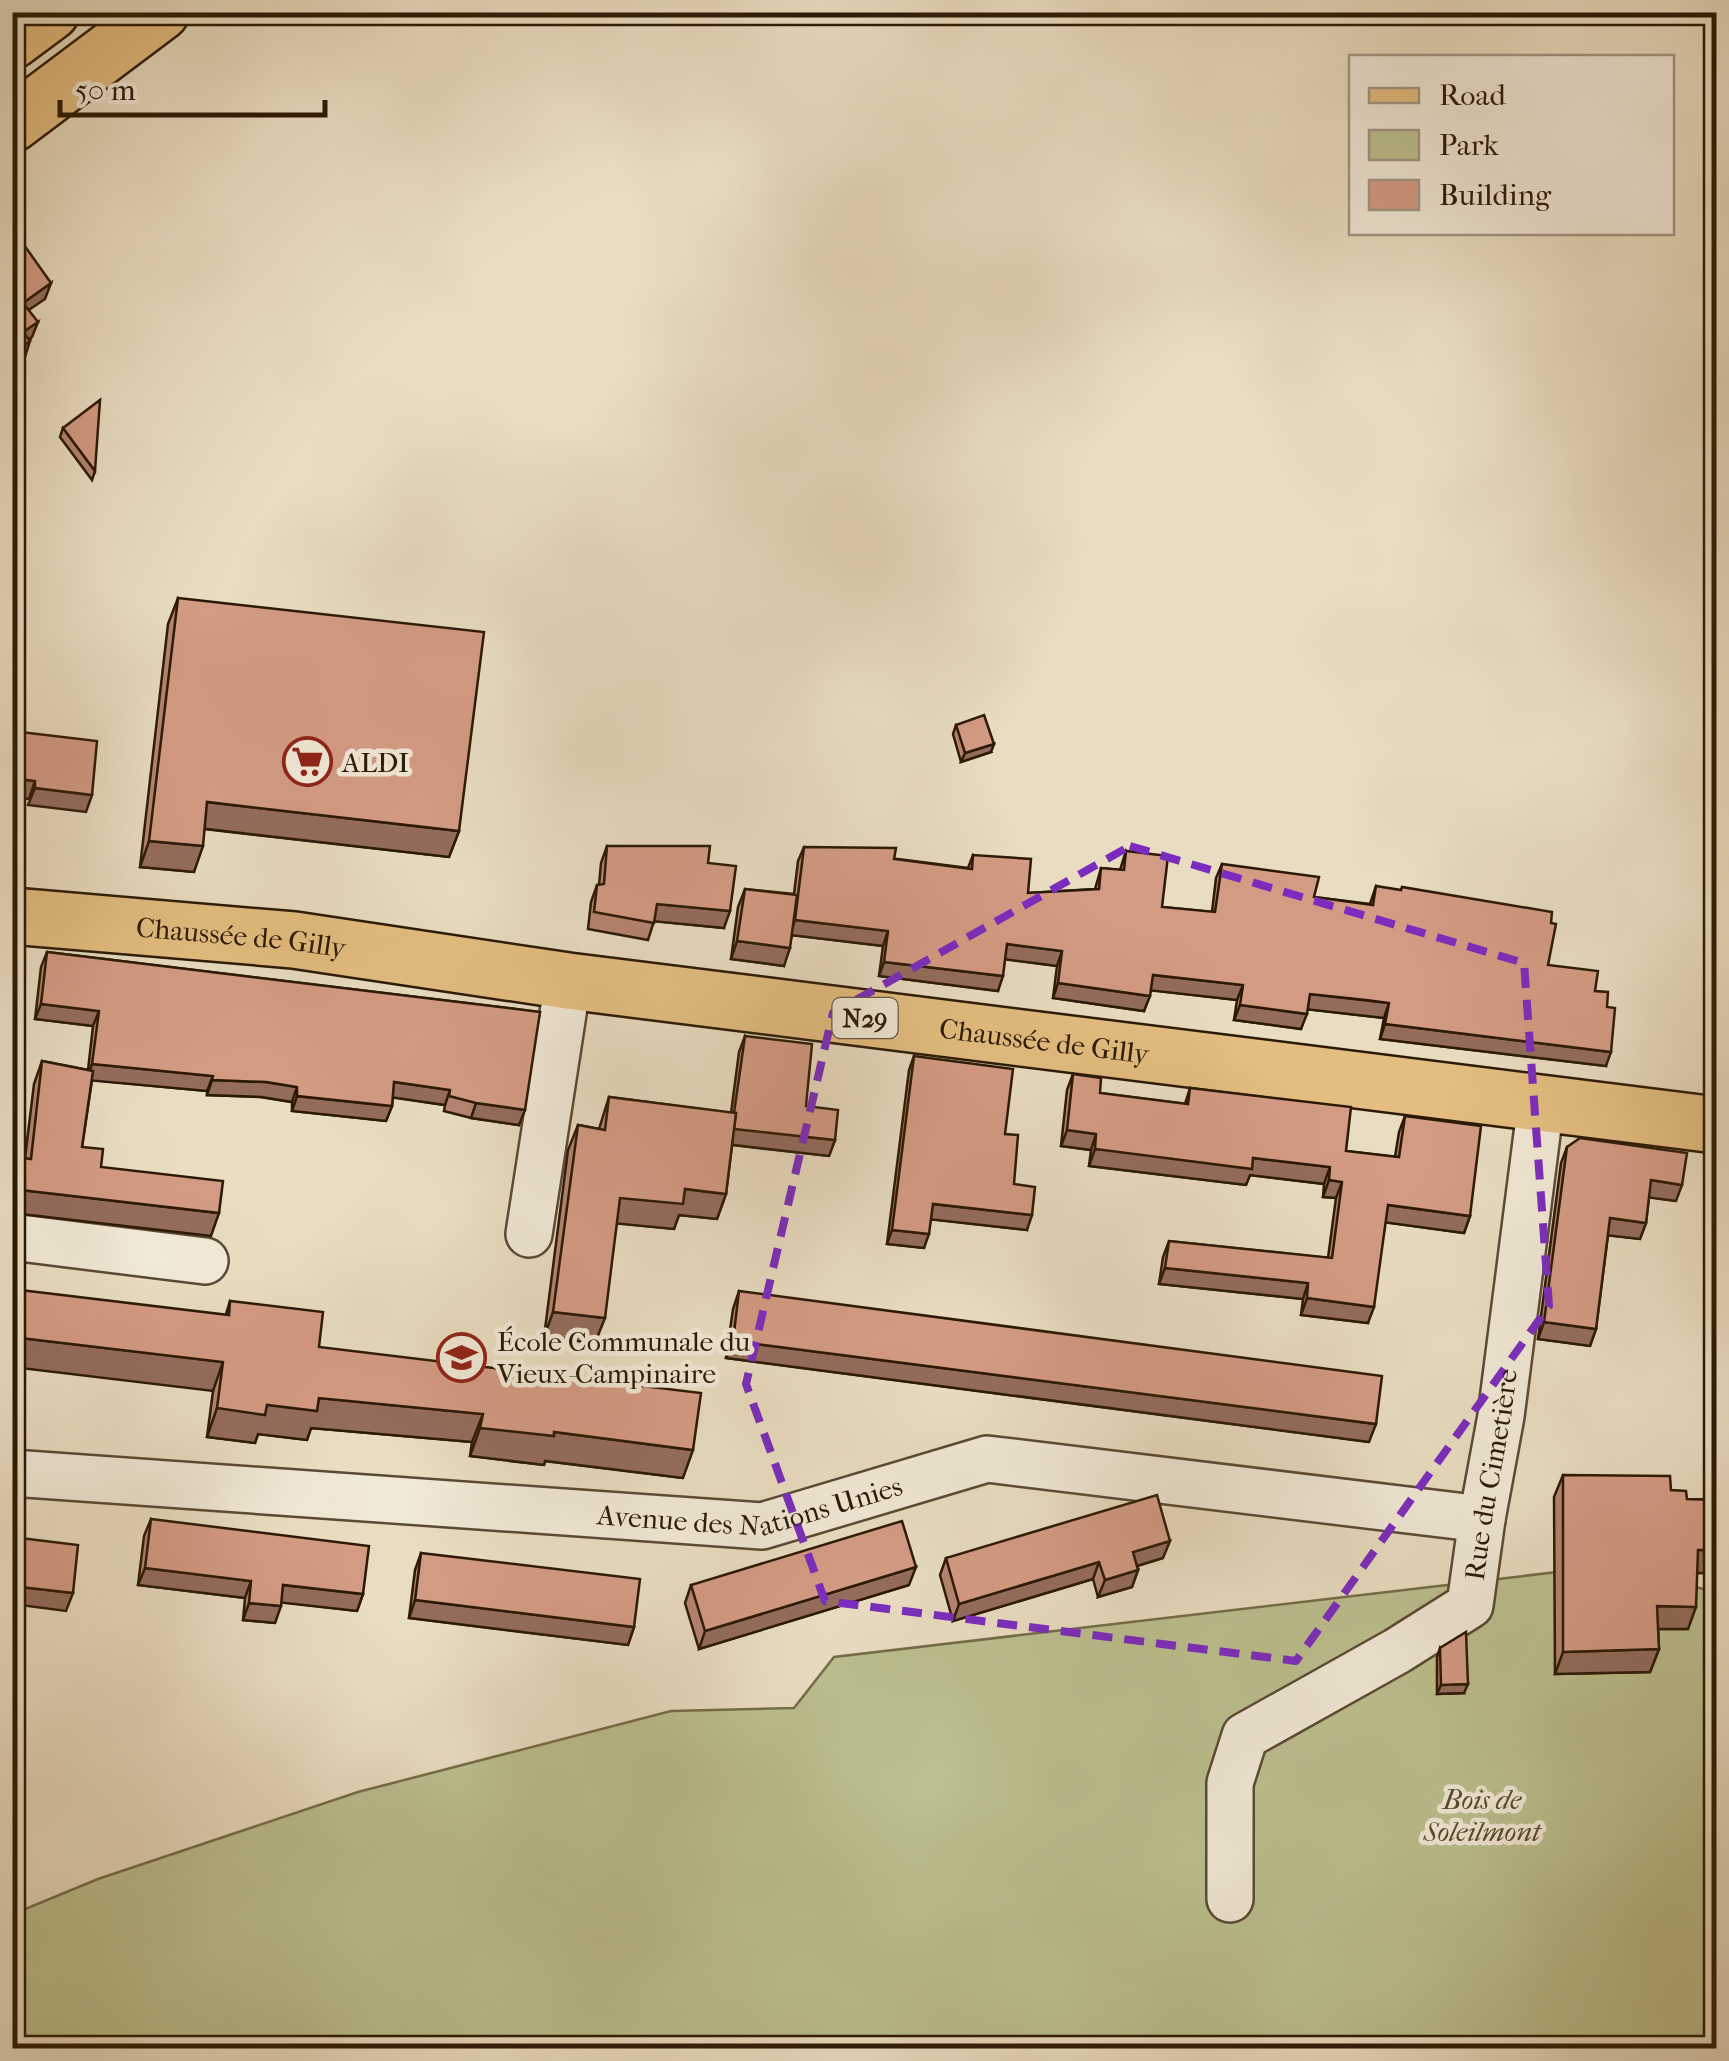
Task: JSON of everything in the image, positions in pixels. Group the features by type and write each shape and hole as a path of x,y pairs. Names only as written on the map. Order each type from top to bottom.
{"main road":[{"path":"12,41 51,12"},
{"path":"12,124 161,12"},
{"name":"Chaussée de Gilly","path":"12,916 294,940 568,982 1716,1125"}],"street":[{"path":"529,1234 568,982"},
{"name":"Rue du Cimetière","path":"1230,1898 1230,1784 1245,1736 1397,1651 1470,1604 1501,1416 1541,1103"},
{"path":"12,1237 205,1262"},
{"name":"Avenue des Nations Unies","path":"12,1473 762,1526 987,1460 1482,1519"}],"highlighted area":[{"path":"1130,846 1524,963 1549,1306 1296,1661 825,1601 746,1384 833,1013"}],"green space":[{"name":"Bois de Soleilmont","path":"1608,1566 1716,1592 1716,2048 13,2048 13,1914 98,1879 358,1792 671,1711 794,1708 834,1657"}],"building":[{"path":"12,228 51,283 23,303 38,322 23,332 30,341 12,354"},
{"path":"100,400 95,471 63,428"},
{"name":"ALDI","path":"178,598 484,632 459,831 207,802 203,846 149,841"},
{"path":"984,715 994,744 965,753 956,725"},
{"path":"12,731 97,741 92,795 35,788 35,781 12,778"},
{"path":"607,846 710,846 708,863 736,866 730,911 657,904 654,923 594,912 597,885 604,884"},
{"path":"804,847 896,848 894,859 972,869 973,855 1031,859 1028,893 1099,889 1101,868 1124,870 1126,851 1168,856 1162,907 1215,912 1222,864 1319,877 1314,897 1373,905 1376,886 1401,890 1402,887 1552,912 1551,923 1556,924 1548,965 1598,971 1595,991 1608,992 1607,1007 1615,1008 1611,1052 1385,1024 1389,1003 1366,1000 1310,994 1307,1014 1240,1005 1243,985 1153,975 1150,996 1058,983 1062,951 1007,944 1003,976 884,962 888,931 795,920"},
{"path":"745,889 797,895 790,948 737,941"},
{"path":"47,952 540,1012 525,1110 449,1096 450,1090 394,1082 392,1106 297,1096 297,1087 266,1082 212,1080 213,1076 92,1064 99,1011 41,1004"},
{"path":"745,1036 812,1044 806,1106 838,1110 835,1140 734,1129"},
{"path":"914,1056 1013,1069 1005,1134 1018,1135 1014,1184 1035,1187 1032,1215 933,1204 929,1234 892,1230"},
{"path":"42,1061 93,1071 82,1147 103,1149 101,1167 223,1181 219,1213 12,1189 12,1156 31,1159"},
{"path":"1073,1074 1101,1078 1100,1093 1188,1104 1190,1088 1351,1107 1346,1151 1399,1157 1405,1116 1481,1126 1470,1216 1388,1205 1374,1307 1307,1298 1308,1283 1165,1268 1169,1241 1332,1258 1342,1182 1329,1180 1330,1167 1253,1158 1252,1169 1095,1149 1096,1134 1067,1130"},
{"path":"609,1097 736,1113 726,1194 685,1189 683,1204 620,1198 605,1318 553,1312 578,1125 605,1130"},
{"path":"1580,1138 1687,1153 1682,1185 1651,1180 1646,1223 1610,1218 1596,1329 1544,1322 1567,1147"},
{"path":"12,1289 229,1315 230,1301 323,1312 319,1347 701,1393 693,1450 554,1432 554,1436 480,1428 483,1414 319,1398 317,1411 267,1405 265,1415 217,1408 223,1362 12,1337"},
{"path":"739,1291 1382,1376 1376,1424 733,1341"},
{"path":"1563,1475 1670,1476 1671,1490 1686,1491 1687,1499 1716,1500 1716,1550 1698,1550 1696,1607 1657,1606 1659,1649 1563,1652"},
{"path":"1157,1495 1170,1541 1133,1552 1138,1570 1105,1580 1099,1562 959,1604 946,1558"},
{"path":"151,1519 369,1546 363,1594 283,1585 281,1606 249,1603 251,1581 145,1568"},
{"path":"902,1521 916,1567 705,1631 691,1585"},
{"path":"12,1537 78,1545 73,1593 12,1586"},
{"path":"421,1553 640,1579 634,1627 415,1600"},
{"path":"1466,1632 1468,1684 1441,1685 1440,1648"}],"place":[{"name":"ALDI","path":"307,762"},
{"name":"École Communale du Vieux-Campinaire","path":"462,1357"}]}
